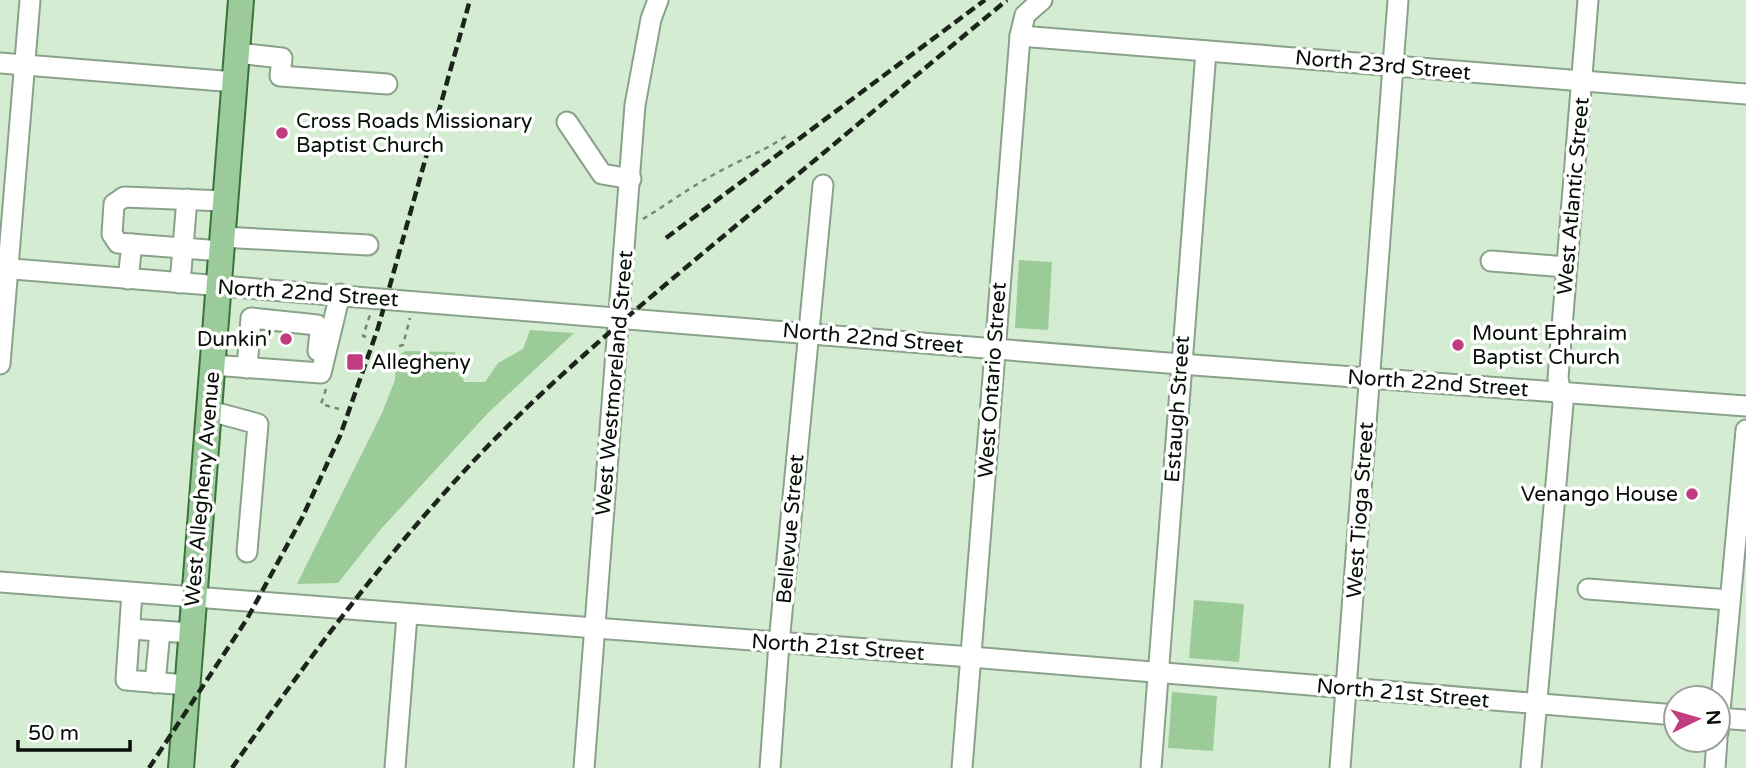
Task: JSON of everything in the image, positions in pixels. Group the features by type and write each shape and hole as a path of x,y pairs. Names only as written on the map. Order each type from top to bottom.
{"main road":[{"name":"West Allegheny Avenue","path":"181,768 241,0"}],"street":[{"path":"0,364 8,155 24,66 30,0"},
{"name":"West Westmoreland Street","path":"584,768 635,105 651,19 658,0"},
{"name":"West Ontario Street","path":"962,768 1020,36 1025,15 1042,0"},
{"name":"West Tioga Street","path":"1340,768 1398,0"},
{"name":"West Atlantic Street","path":"1531,768 1563,404 1558,378 1588,0"},
{"name":"North 23rd Street","path":"1020,36 1746,94"},
{"name":"Estaugh Street","path":"1151,768 1206,51"},
{"path":"237,53 282,58 280,76 387,84"},
{"path":"0,63 235,82"},
{"path":"567,122 602,174 631,179"},
{"name":"Bellevue Street","path":"769,768 823,185"},
{"path":"225,201 124,197 114,204 112,234 118,243 183,247 222,244 368,244"},
{"path":"180,284 187,199"},
{"path":"128,279 132,244"},
{"path":"1491,261 1567,267"},
{"name":"North 22nd Street","path":"4,268 1180,364 1746,406"},
{"path":"212,365 321,373 340,295"},
{"path":"247,368 251,318 258,318 317,324 320,332 317,373"},
{"path":"210,411 258,424 247,552"},
{"path":"1722,684 1746,430"},
{"name":"North 21st Street","path":"0,582 1662,714"},
{"path":"1588,589 1730,600"},
{"path":"132,593 126,680 187,685"},
{"path":"395,768 407,615"},
{"path":"130,629 191,634"},
{"path":"155,683 160,631"}],"path":[{"path":"627,226 642,220 730,165 764,150 786,136"},
{"path":"366,337 363,336 370,313"},
{"path":"399,346 403,345 409,321"},
{"path":"326,391 321,404 339,409"}],"green space":[{"path":"1019,260 1052,262 1048,330 1015,328"},
{"path":"530,330 574,333 488,413 381,529 338,583 297,584 382,413 395,380 396,357 405,351 455,352 464,382 485,382 498,363 523,349"},
{"path":"1194,600 1244,604 1239,662 1189,658"},
{"path":"1172,692 1217,696 1213,751 1168,748"}],"railway":[{"path":"149,768 247,619 302,518 340,436 378,328 470,0"},
{"path":"666,238 985,0"},
{"path":"232,768 321,644 384,564 450,487 514,420 637,309 1007,0"}],"place":[{"name":"Cross Roads Missionary Baptist Church","path":"282,133"},
{"name":"Dunkin'","path":"286,339"},
{"name":"Mount Ephraim Baptist Church","path":"1458,345"},
{"name":"Allegheny","path":"355,362"},
{"name":"Venango House","path":"1692,494"}]}
